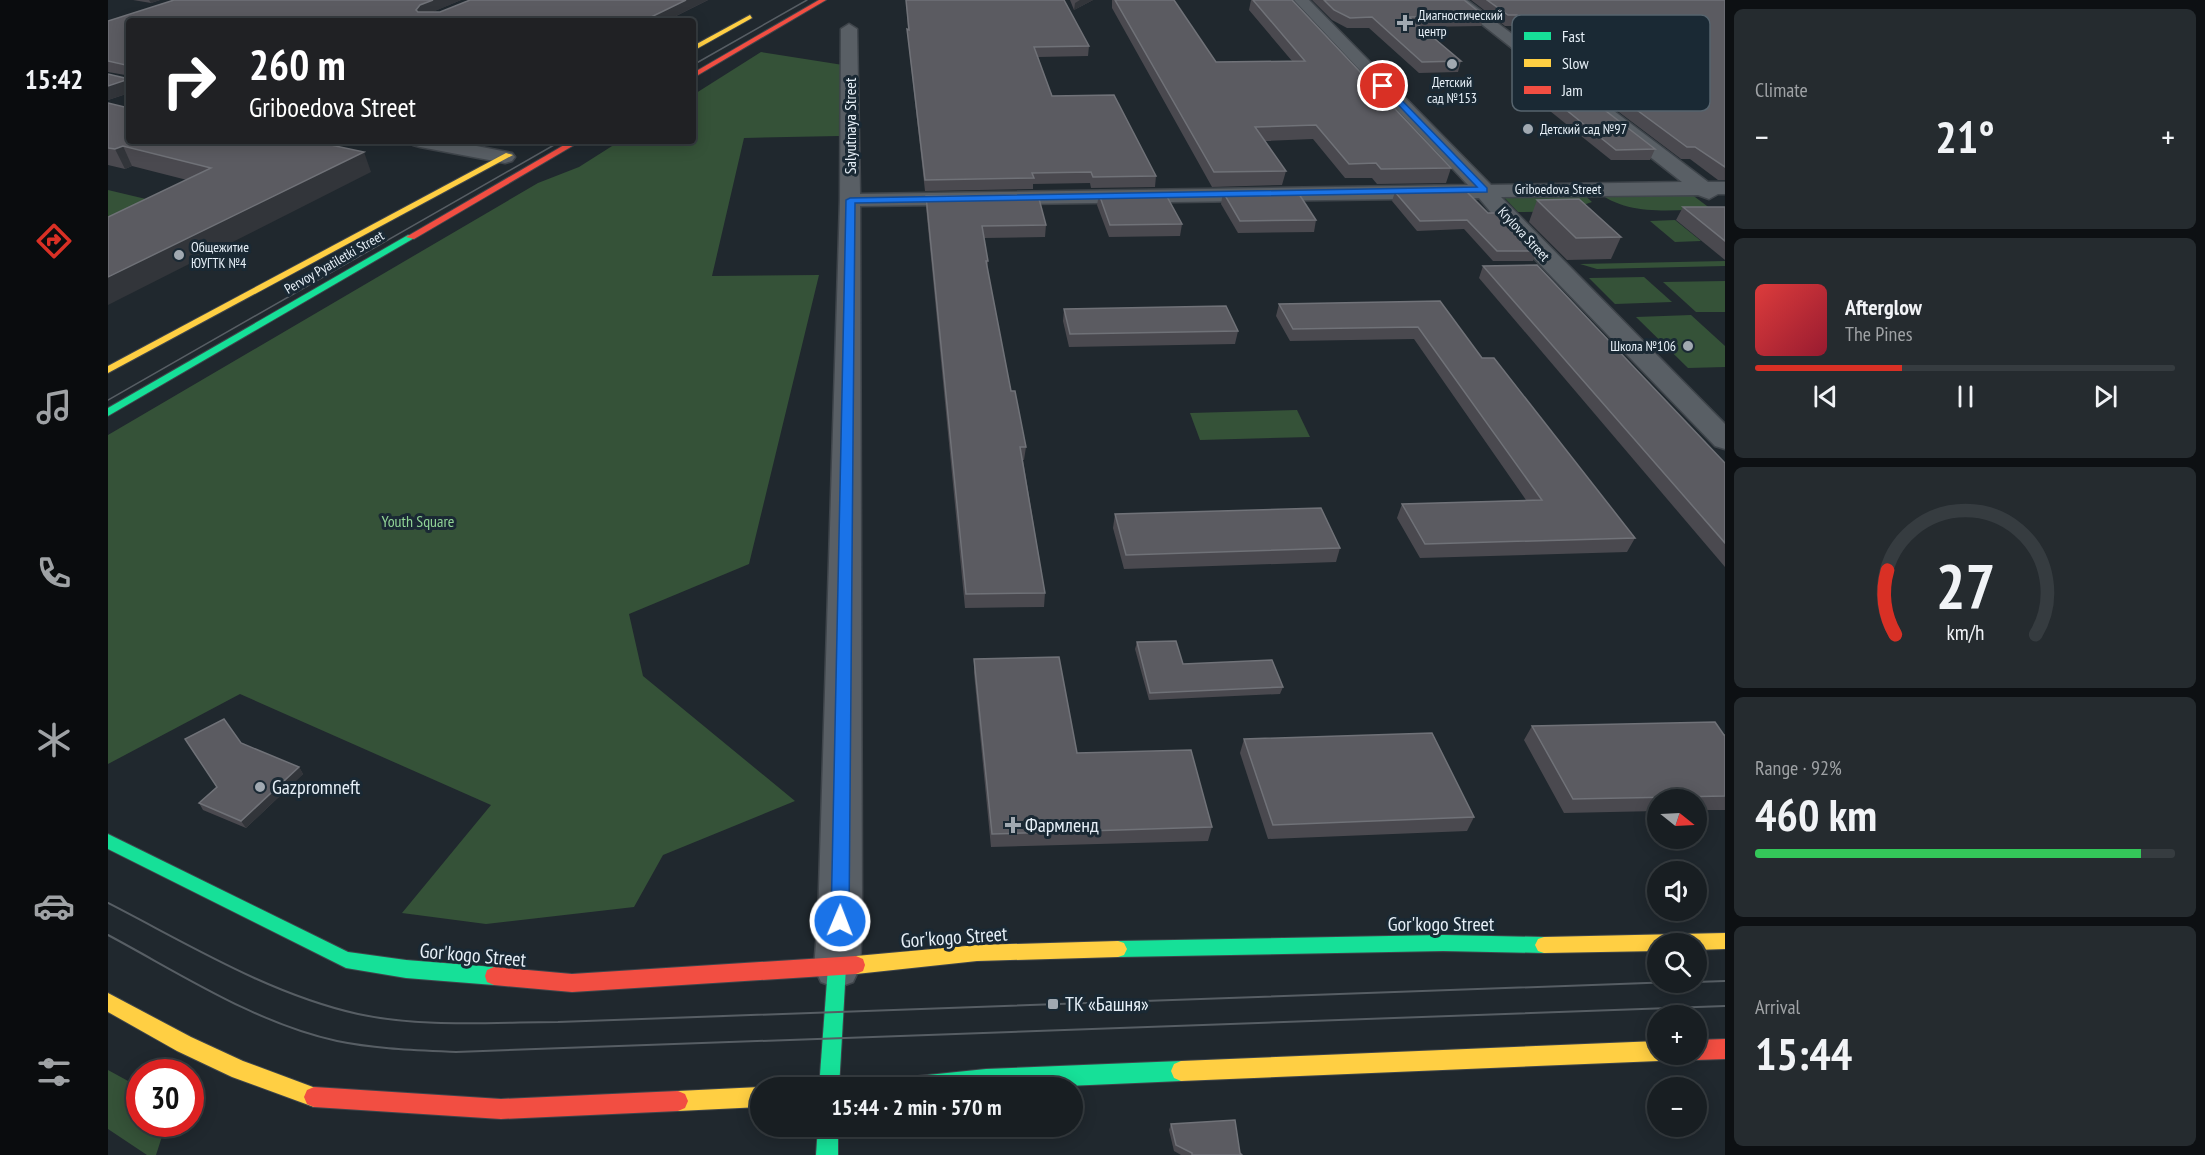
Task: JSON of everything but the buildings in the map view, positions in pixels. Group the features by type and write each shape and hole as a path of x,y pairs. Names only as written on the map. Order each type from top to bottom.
{"main road":[{"path":"696,74 823,0"},
{"path":"696,47 762,11"},
{"name":"Pervoy Pyatiletki Street","path":"108,413 572,144"},
{"name":"Pervoy Pyatiletki Street","path":"108,370 524,147"},
{"name":"Gor'kogo Street","path":"108,841 346,960 406,969 572,983 837,967 977,953 1274,945 1443,943 1572,945 1725,941"},
{"name":"Salyutnaya Street","path":"830,1077 837,967"},
{"path":"108,1002 220,1061 311,1097 501,1109 750,1097"},
{"path":"1707,1050 1725,1049"},
{"path":"1034,1077 1647,1051"},
{"path":"827,1155 828,1137"}],"street":[{"name":"Krylova Street","path":"1301,0 1484,190 1507,217 1725,440"},
{"path":"1458,0 1512,41"},
{"name":"Salyutnaya Street","path":"837,967 840,921 850,200 849,29"},
{"path":"1603,111 1725,206"},
{"path":"435,144 505,158"},
{"name":"Griboedova Street","path":"850,200 1725,188"}],"green space":[{"name":"Youth Square","path":"761,52 843,65 839,136 744,138 712,276 819,275 749,564 629,614 643,676 795,801 663,855 634,907 486,924 402,913 491,805 240,694 108,764 108,435 538,183 579,167 615,144 696,144 696,93"},
{"path":"108,190 150,200 108,219"},
{"path":"1579,190 1592,202 1583,205 1582,211 1518,212 1501,194"},
{"path":"1595,190 1691,194 1711,209 1665,211 1635,208 1608,199"},
{"path":"1675,220 1701,241 1675,242 1650,221"},
{"path":"1725,261 1725,266 1597,269 1580,264"},
{"path":"1644,277 1672,302 1615,304 1589,278"},
{"path":"1725,281 1725,312 1696,312 1663,282"},
{"path":"1691,315 1725,346 1725,367 1688,368 1636,317"},
{"path":"1297,410 1310,437 1200,440 1190,413"},
{"path":"108,1070 126,1080 126,1137 162,1137 156,1155 147,1155 108,1129"}],"tram line":[{"path":"696,63 807,0"},
{"path":"108,400 556,144"},
{"path":"108,903 199,951 293,994 358,1014 432,1023 558,1022 1647,983"},
{"path":"108,935 219,996 307,1033 366,1046 456,1052 1725,1006"},
{"path":"1707,982 1725,981"}],"traffic: fast":[{"path":"108,413 411,237"},
{"path":"108,841 346,960 406,969 494,976"},
{"path":"1118,949 1443,943 1544,945"},
{"path":"830,1077 837,967"},
{"path":"1035,1077 1181,1071"},
{"path":"827,1155 828,1137"}],"traffic: slow":[{"path":"696,47 750,17"},
{"path":"108,370 509,155"},
{"path":"1544,945 1725,941"},
{"path":"856,965 977,953 1118,949"},
{"path":"108,1002 184,1044 239,1070 314,1097"},
{"path":"1181,1071 1647,1051"},
{"path":"678,1101 750,1097"}],"traffic: jam":[{"path":"696,74 823,0"},
{"path":"411,237 572,144"},
{"path":"494,976 572,983 856,965"},
{"path":"1707,1050 1725,1049"},
{"path":"314,1097 501,1109 678,1101"}],"place":[{"name":"Диагностический центр","path":"1405,23"},
{"name":"Детский сад №153","path":"1452,64"},
{"name":"Детский сад №97","path":"1528,129"},
{"name":"Общежитие ЮУГТК №4","path":"179,255"},
{"name":"Школа №106","path":"1688,346"},
{"name":"Gazpromneft","path":"260,787"},
{"name":"Фармленд","path":"1013,825"},
{"name":"ТК «Башня»","path":"1053,1004"}],"route":[{"path":"840,921 844,487 850,200 1484,190 1383,86"}]}
